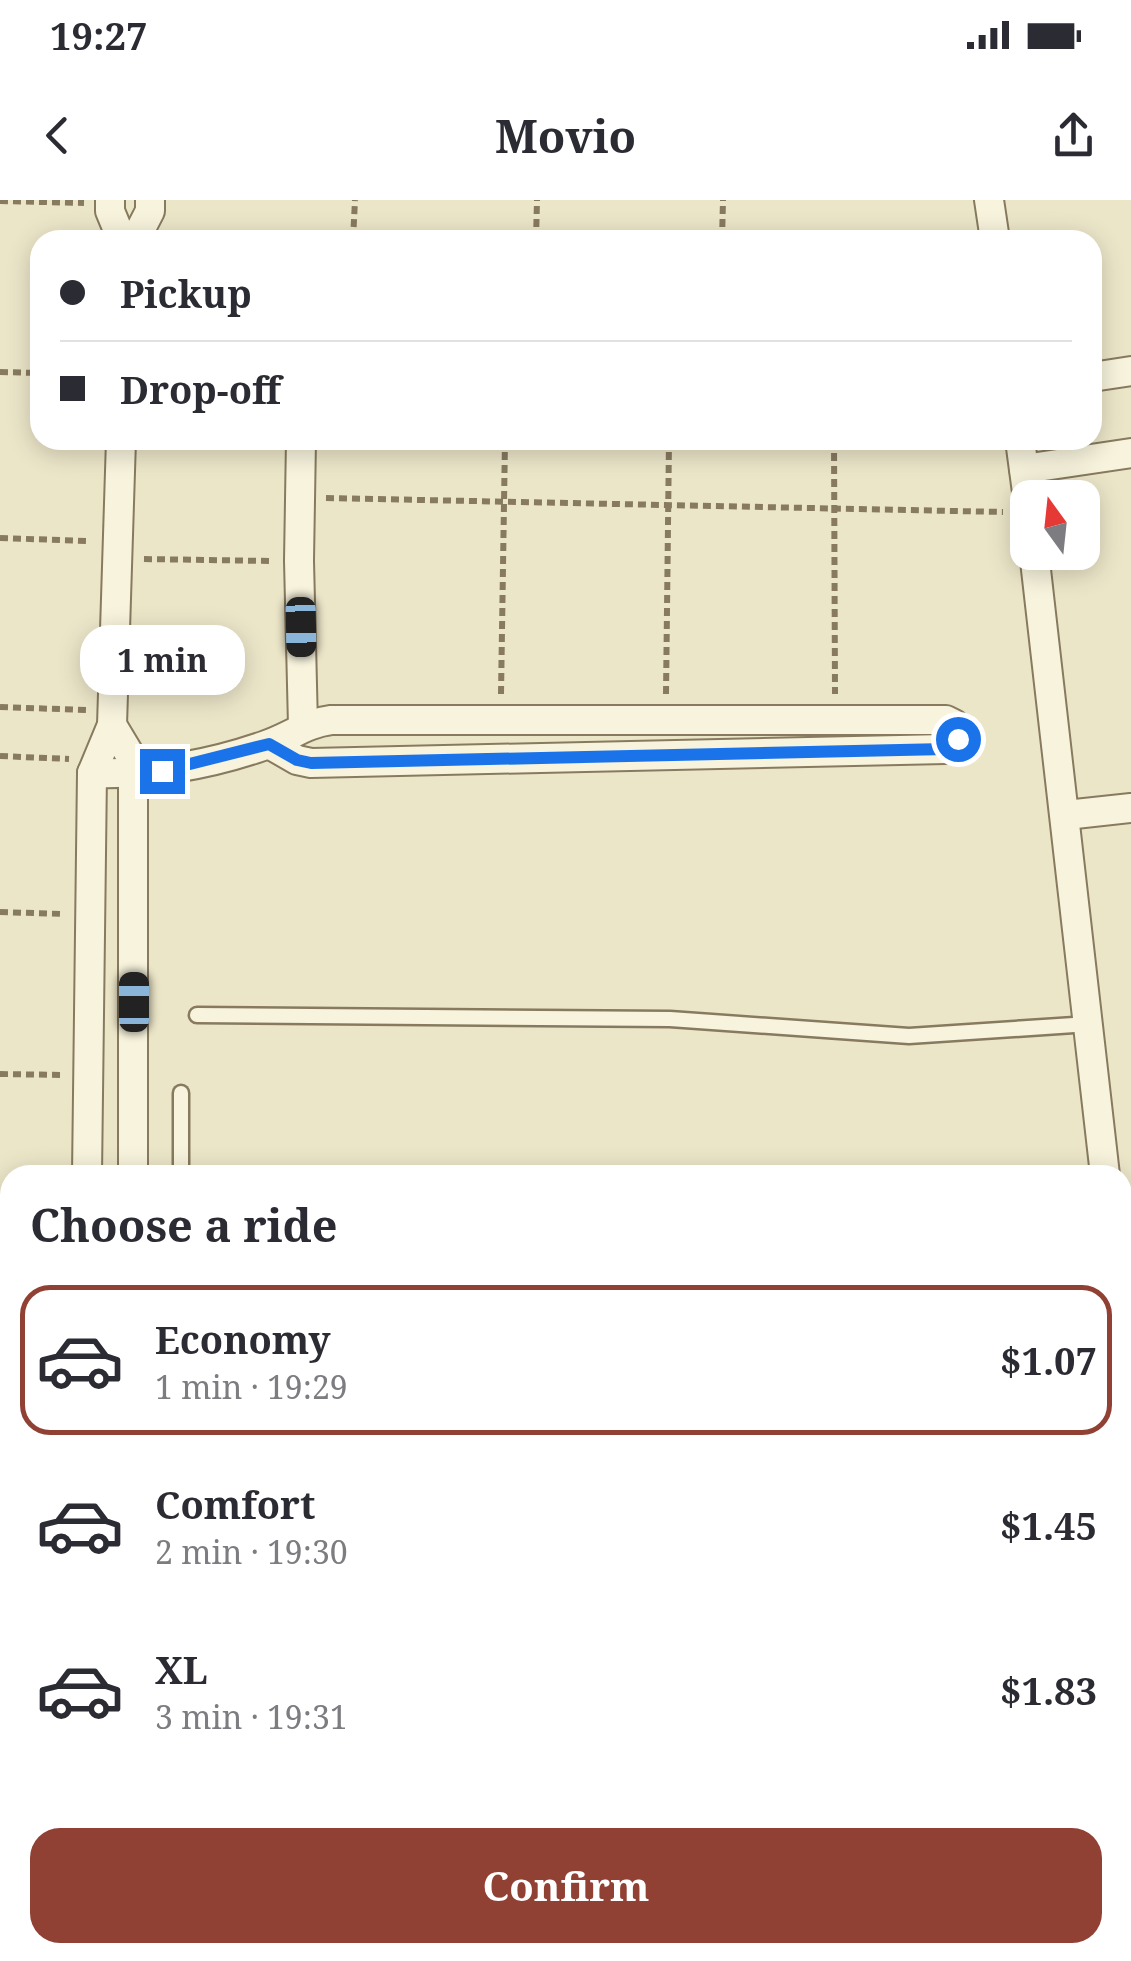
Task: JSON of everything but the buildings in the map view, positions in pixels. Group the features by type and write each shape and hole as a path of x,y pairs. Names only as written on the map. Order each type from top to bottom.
{"street":[{"path":"140,230 150,211 150,200"},
{"path":"989,200 994,230"},
{"path":"110,202 119,230"},
{"path":"1102,375 1131,371"},
{"path":"87,1165 93,767 112,718 121,450"},
{"path":"301,450 303,726"},
{"path":"1021,450 1022,480"},
{"path":"1024,469 1131,453"},
{"path":"1036,570 1103,1165"},
{"path":"112,718 134,774 133,1165"},
{"path":"93,767 134,774 181,768 269,744 303,726 331,720 946,720 954,724 958,739 946,749 311,763 297,760 269,744"},
{"path":"1066,815 1131,808"},
{"path":"89,1002 134,1002"}],"lane":[{"path":"197,1015 670,1018 894,1036 1088,1024"},
{"path":"181,1093 181,1165"}],"path":[{"path":"353,230 354,200"},
{"path":"536,230 537,200"},
{"path":"722,230 723,200"},
{"path":"0,202 110,202"},
{"path":"0,372 30,373"},
{"path":"500,720 505,450"},
{"path":"666,721 669,450"},
{"path":"834,450 836,721"},
{"path":"300,498 834,508 1010,506"},
{"path":"0,538 118,551 299,561"},
{"path":"0,708 112,718"},
{"path":"0,756 93,767"},
{"path":"0,912 90,914"},
{"path":"0,1074 88,1076"}],"route":[{"path":"162,771 269,744 281,753 311,763 946,749 958,739"}]}
